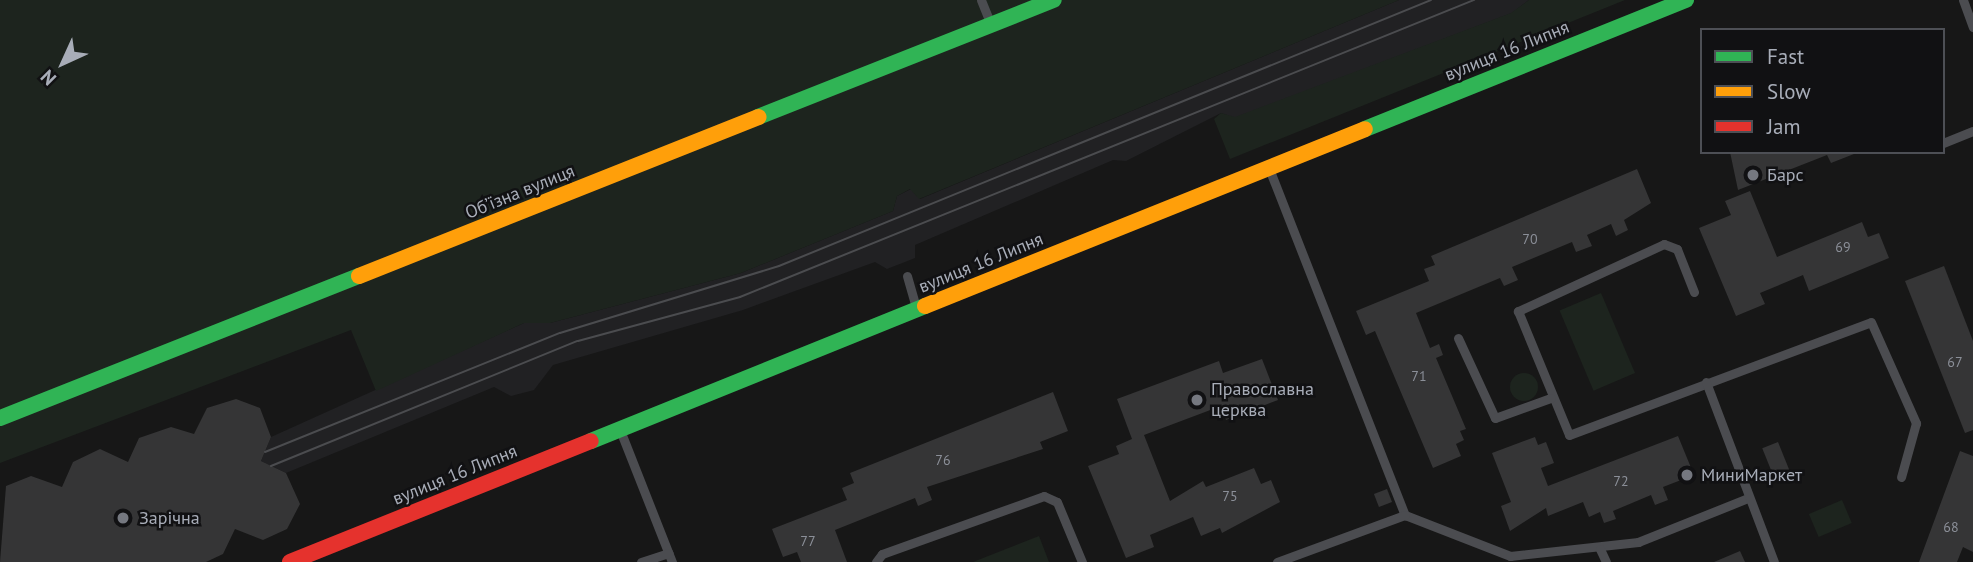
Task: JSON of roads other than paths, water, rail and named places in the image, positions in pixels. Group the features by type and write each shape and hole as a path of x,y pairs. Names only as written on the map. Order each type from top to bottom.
{"street":[{"name":"Обʼїзна вулиця","path":"0,418 992,27 1054,0"},
{"name":"вулиця 16 Липня","path":"290,562 1686,0"}],"lane":[{"path":"981,0 992,27"},
{"path":"1963,0 1973,27"},
{"path":"1945,142 1973,131"},
{"path":"1269,167 1405,515"},
{"path":"1694,292 1677,249 1664,244 1523,305 1518,318 1564,429 1577,435 1706,382 1871,322 1916,423 1901,477"},
{"path":"907,276 916,309"},
{"path":"1458,338 1494,418 1551,398"},
{"path":"1706,382 1774,562"},
{"path":"620,430 670,558 641,562"},
{"path":"876,562 882,554 1044,496 1057,502 1082,562"},
{"path":"1277,562 1405,515 1493,554 1600,549 1647,540 1748,498"},
{"path":"1600,549 1606,562"}],"tram line":[{"path":"265,452 560,333 779,266 1431,0"},
{"path":"271,466 578,341 740,297 1474,0"}],"place":[{"name":"Барс","path":"1753,175"},
{"name":"Православна церква","path":"1197,400"},
{"name":"МиниМаркет","path":"1687,475"},
{"name":"Зарічна","path":"123,518"}]}
